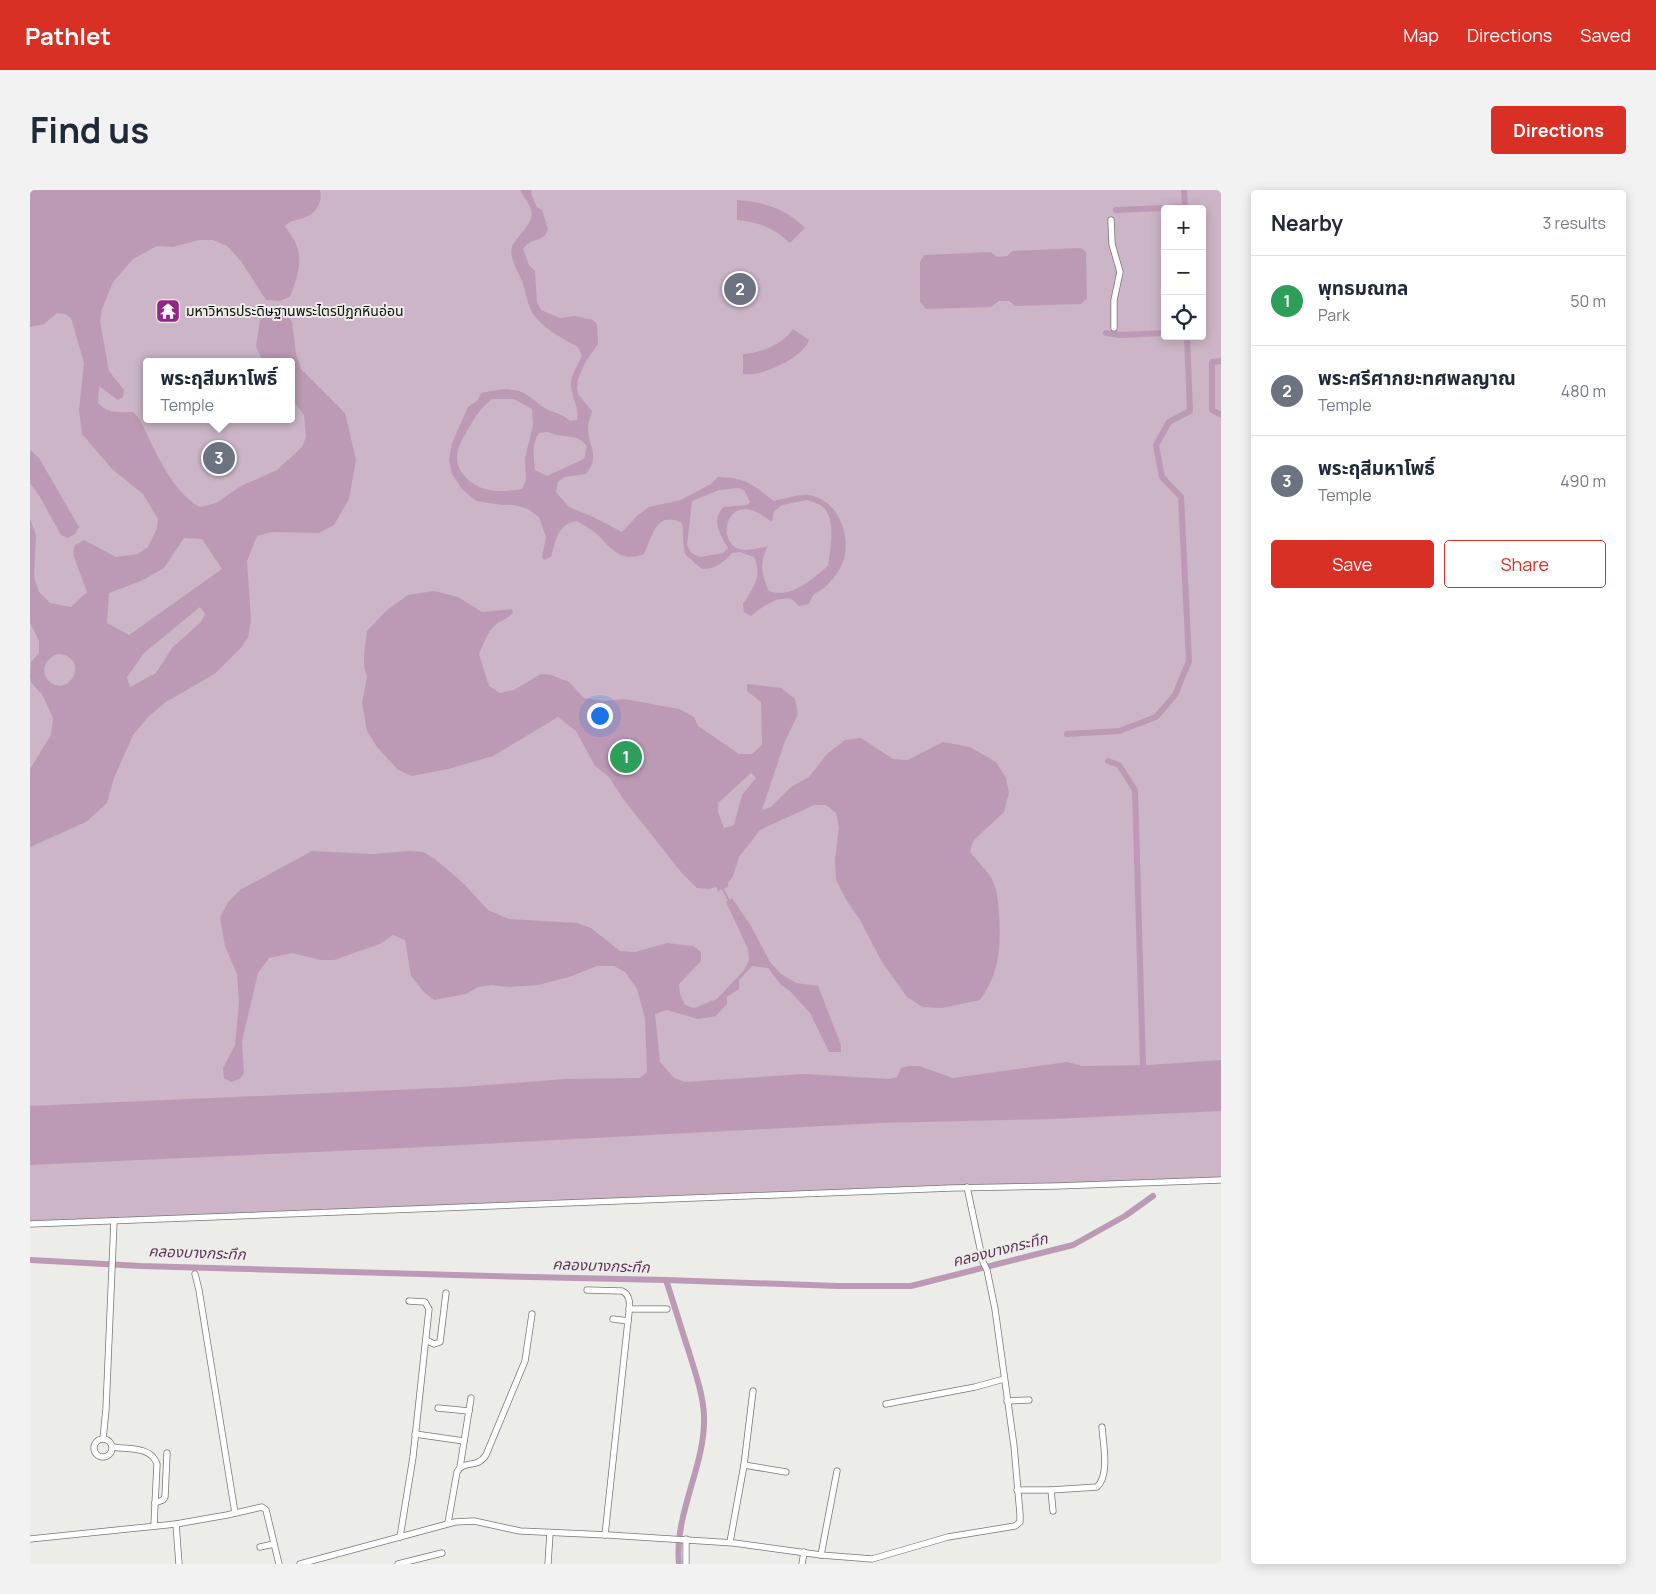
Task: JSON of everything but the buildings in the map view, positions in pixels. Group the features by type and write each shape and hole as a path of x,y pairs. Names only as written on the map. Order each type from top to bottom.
{"street":[{"path":"1111,220 1112,244 1120,272 1114,300 1114,328"},
{"path":"30,1224 967,1187 1221,1180"},
{"path":"300,1564 448,1523 474,1521 520,1532 730,1542 821,1555 872,1559 948,1537 1015,1526 1020,1522 1014,1446 995,1308 967,1187"},
{"path":"102,1439 106,1408 111,1255 114,1221"},
{"path":"194,1274 199,1290 235,1513"},
{"path":"586,1290 622,1291 629,1297 605,1535"},
{"path":"426,1340 434,1344 440,1342 446,1293"},
{"path":"400,1537 415,1434 429,1309 425,1302 408,1301"},
{"path":"629,1309 667,1309"},
{"path":"460,1467 477,1464 486,1455 525,1361 532,1314"},
{"path":"613,1319 628,1321"},
{"path":"886,1404 975,1387 1004,1379"},
{"path":"730,1542 744,1465 753,1391"},
{"path":"448,1523 457,1472 460,1467 471,1398"},
{"path":"1007,1401 1029,1400"},
{"path":"438,1408 469,1411"},
{"path":"1017,1490 1094,1488 1100,1485 1104,1477 1105,1459 1102,1427"},
{"path":"415,1434 464,1442"},
{"path":"102,1439 108,1439 113,1447 109,1456 104,1458 96,1454 94,1449 98,1440 102,1439"},
{"path":"113,1447 144,1450 154,1457 157,1464 154,1525"},
{"path":"155,1503 163,1500 165,1497 167,1453"},
{"path":"744,1465 786,1472"},
{"path":"821,1555 837,1471"},
{"path":"1051,1490 1052,1511"},
{"path":"30,1539 176,1524 260,1507 265,1508 279,1564"},
{"path":"176,1524 179,1564"},
{"path":"548,1564 550,1533"},
{"path":"686,1539 686,1564"},
{"path":"260,1547 274,1544"},
{"path":"802,1564 804,1552"},
{"path":"398,1564 442,1553"}],"shaded area":[{"path":"30,190 1221,190 1221,1177 30,1226"},
{"path":"30,190 320,190 321,195 315,211 285,226 299,253 299,265 290,297 279,301 266,300 241,261 227,246 213,240 199,240 173,247 157,246 133,259 113,282 102,309 100,322 109,371 124,390 123,397 118,400 99,386 98,403 110,411 133,412 139,418 171,479 189,500 200,507 216,503 241,486 277,470 302,447 306,437 304,415 295,403 295,358 261,358 256,346 260,320 266,315 287,314 292,322 296,354 301,369 345,413 356,460 349,499 334,525 319,533 272,532 257,536 247,561 251,620 248,637 241,648 216,673 166,702 149,716 133,735 114,778 107,803 86,822 30,847 30,769 51,735 53,718 42,694 32,684 30,677 31,662 39,653 39,641 30,623 30,519 36,535 34,577 39,592 50,603 71,607 87,592 73,554 75,545 84,540 116,557 138,554 148,547 157,528 158,519 143,494 112,469 82,434 79,410 84,363 71,318 65,314 57,313 44,324 30,327","holes":["184,538 202,539 222,569 129,635 107,623 109,593 141,581 164,568","200,607 205,614 201,622 172,648 156,673 130,687 127,677 144,653","58,654 68,657 73,662 75,668 74,675 64,685 57,685 49,681 44,673 47,661"]},
{"path":"520,190 531,190 537,207 542,210 548,229 543,237 530,242 523,249 529,265 535,271 537,302 541,310 560,318 575,316 593,320 597,324 598,344 586,361 578,379 577,389 578,394 592,411 588,427 593,461 586,474 564,477 558,482 556,492 569,507 622,532 638,515 649,507 681,500 711,484 718,477 749,483 774,501 805,495 820,499 837,514 845,536 846,548 844,560 838,572 829,584 815,594 809,604 799,606 793,600 782,599 765,606 751,616 744,612 743,604 756,582 757,564 754,557 740,552 732,553 714,567 701,568 686,555 682,523 673,520 666,520 657,526 644,554 629,557 617,553 597,534 577,521 570,523 561,529 558,534 551,557 544,560 542,557 546,537 539,517 528,509 514,505 476,501 462,489 452,474 449,460 452,443 468,407 478,400 481,393 506,389 518,391 524,393 544,408 562,415 570,421 577,420 578,415 571,382 582,356 578,347 550,330 537,319 532,312 512,259 512,246 532,217 531,208","holes":["492,399 514,399 532,409 533,425 525,458 526,480 522,489 497,491 482,488 468,480 459,468 457,454 461,441 482,408","547,432 579,439 587,446 584,459 547,476 535,470 534,447 539,433","738,488 744,490 750,502 747,505 723,507 719,512 717,523 728,548 723,553 700,557 691,553 687,545 692,501 719,490","807,500 817,503 825,509 828,515 831,537 828,566 794,590 777,593 769,591 762,568 763,558 768,546 748,550 736,547 730,542 727,526 735,513 742,509 754,511 772,522 774,511 782,505"]},
{"path":"737,200 765,205 782,211 805,228 790,243 778,233 766,227 752,222 737,220"},
{"path":"1081,248 1086,252 1087,299 1081,304 1015,306 1009,301 999,301 991,307 926,309 920,302 920,262 924,255 991,252 997,257 1007,256 1012,251"},
{"path":"793,329 809,340 799,353 770,369 743,374 743,354 771,347 784,339"},
{"path":"30,450 39,458 79,527 75,534 68,538 61,535 30,483"},
{"path":"434,591 458,597 482,612 512,609 513,613 492,628 479,654 489,686 500,693 514,690 541,674 551,675 569,682 584,698 605,701 624,699 679,709 694,717 698,726 739,754 752,754 762,745 761,702 747,691 747,684 781,688 795,699 798,714 785,741 762,810 771,807 791,787 809,777 827,754 845,740 861,738 893,759 908,760 943,742 970,747 996,762 1006,778 1009,793 1004,812 973,841 970,852 990,876 997,894 1000,937 998,958 987,990 980,1000 942,1008 923,1007 907,997 882,962 836,880 835,860 839,827 836,813 826,805 814,805 760,830 739,857 728,887 718,891 716,887 709,889 697,888 681,872 624,800 609,777 595,766 576,731 558,717 493,756 448,769 412,776 398,770 377,747 367,731 362,703 367,677 364,667 364,654 367,631 386,611 408,595","holes":["751,773 756,778 742,795 734,825 724,828 718,812 718,803"]},
{"path":"312,851 372,854 410,851 423,852 435,859 463,883 488,910 509,919 577,923 591,928 620,951 635,952 667,943 693,946 701,952 701,961 679,984 680,994 685,1005 694,1008 717,999 744,970 749,961 748,949 726,902 732,898 751,926 770,962 781,974 796,983 818,986 841,1045 841,1052 829,1052 810,1013 790,991 781,985 768,968 752,966 739,980 739,989 727,997 727,1004 716,1016 698,1019 667,1010 655,1014 660,1062 674,1078 685,1082 804,1074 889,1079 897,1077 901,1068 909,1066 919,1066 953,1078 1067,1062 1082,1066 1149,1065 1221,1060 1221,1111 1052,1119 880,1123 30,1165 30,1106 461,1087 565,1079 640,1078 647,1072 645,1018 637,989 625,972 614,966 597,966 569,977 538,985 509,987 492,985 478,987 466,994 434,1000 424,992 411,976 405,940 393,935 380,944 334,960 321,960 292,953 269,958 258,973 242,1041 244,1073 240,1079 231,1082 224,1078 223,1068 235,1045 239,1003 237,974 225,946 220,918 228,902 240,890"}],"waterway":[{"path":"1116,210 1185,207 1184,190"},
{"path":"1106,333 1121,335 1161,333"},
{"path":"1067,734 1119,731 1156,717 1175,695 1189,661 1181,497 1162,477 1156,445 1169,422 1190,411 1187,340"},
{"path":"1221,361 1212,362 1212,410 1221,415"},
{"path":"1108,761 1119,765 1135,790 1143,1065"},
{"path":"723,889 729,901"},
{"name":"คลองบางกระทึก","path":"30,1260 141,1266 838,1286 911,1286 1073,1245 1125,1216 1153,1196"},
{"path":"666,1280 698,1383 704,1415 700,1452 681,1526 679,1564"}],"place":[{"name":"พระศรีศากยะทศพลญาณ","path":"740,289"},
{"name":"มหาวิหารประดิษฐานพระไตรปิฏกหินอ่อน","path":"168,311"},
{"name":"พระฤสีมหาโพธิ์","path":"219,458"},
{"name":"พุทธมณฑล","path":"626,757"}]}
